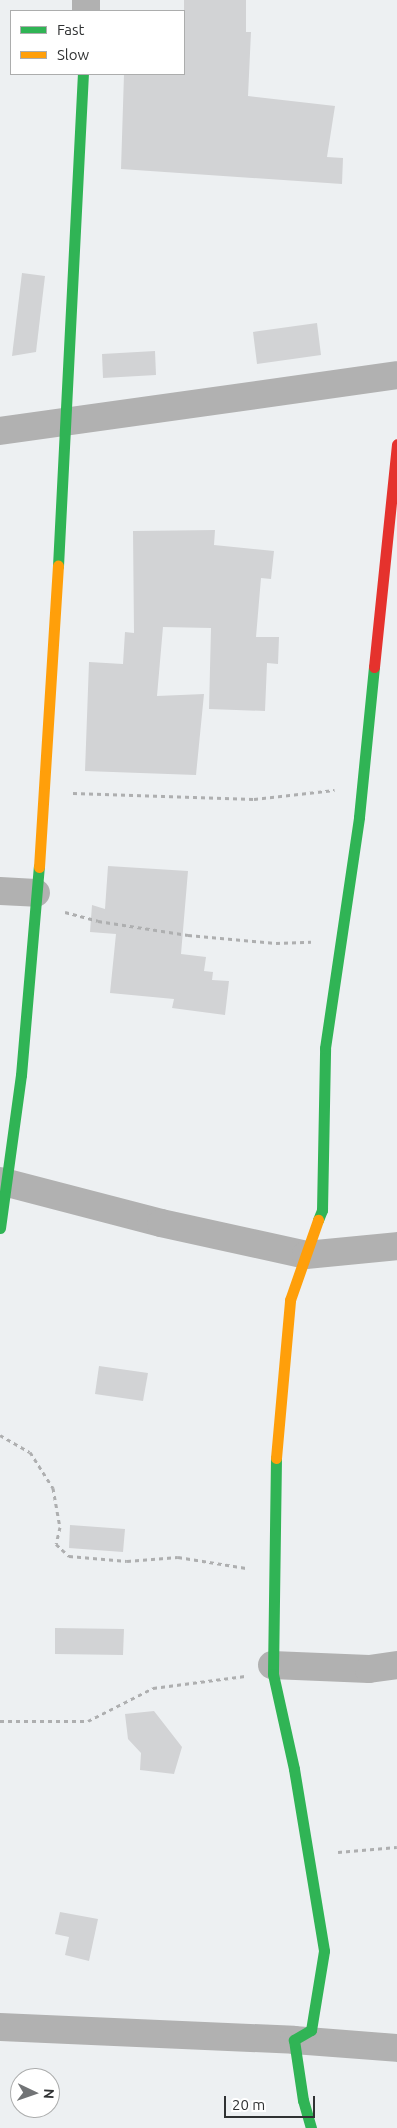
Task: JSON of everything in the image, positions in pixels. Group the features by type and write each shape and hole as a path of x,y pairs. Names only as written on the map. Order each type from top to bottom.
{"street":[{"path":"0,1228 3,1182 21,1075 44,793 68,422 83,75"},
{"path":"0,431 397,375"},
{"path":"294,2040 311,2030 324,1951 305,1851 294,1769 272,1670 276,1464 289,1309 322,1210 325,1048 362,788 397,444"},
{"path":"0,891 36,893"},
{"path":"3,1182 161,1223 306,1255 397,1246"},
{"path":"272,1670 369,1669 397,1664"},
{"path":"0,2027 294,2040 397,2048"},
{"path":"294,2040 303,2100 311,2128"}],"path":[{"path":"44,793 150,793 254,799 362,788"},
{"path":"36,893 74,915 188,935 304,944 341,937"},
{"path":"0,1435 30,1452 53,1488 60,1528 56,1544 69,1556 127,1561 178,1557 274,1572"},
{"path":"0,1721 88,1721 153,1688 176,1682 272,1670"},
{"path":"305,1851 397,1847"}],"building":[{"path":"184,0 246,0 246,32 251,32 248,96 335,106 327,157 343,158 342,184 121,169 124,75 185,75"},
{"path":"22,273 45,276 36,352 12,356"},
{"path":"317,323 321,355 257,364 253,332"},
{"path":"155,351 156,375 103,378 102,354"},
{"path":"215,530 214,545 274,551 271,579 261,578 256,637 279,637 278,664 267,663 265,711 209,709 211,628 163,627 157,696 204,694 196,775 85,771 89,662 123,664 125,632 134,633 133,531"},
{"path":"108,866 188,871 181,954 206,957 204,971 213,972 212,980 229,981 225,1015 172,1008 174,999 110,993 116,934 90,932 92,905 105,909"},
{"path":"99,1366 148,1373 143,1401 95,1394"},
{"path":"70,1525 125,1529 123,1552 69,1548"},
{"path":"55,1628 124,1629 123,1655 55,1654"},
{"path":"154,1711 182,1747 174,1774 140,1770 141,1753 128,1739 125,1714"},
{"path":"60,1912 98,1919 89,1961 65,1955 69,1937 55,1934"}],"traffic: fast":[{"path":"58,566 83,75"},
{"path":"318,1220 322,1210 325,1048 359,817 374,667"},
{"path":"0,1228 21,1075 39,867"},
{"path":"276,1458 273,1674 294,1769 324,1951 311,2030 294,2040 303,2100 311,2128"}],"traffic: slow":[{"path":"39,867 58,566"},
{"path":"276,1458 290,1300 318,1220"}],"traffic: jam":[{"path":"374,667 397,444"}]}
